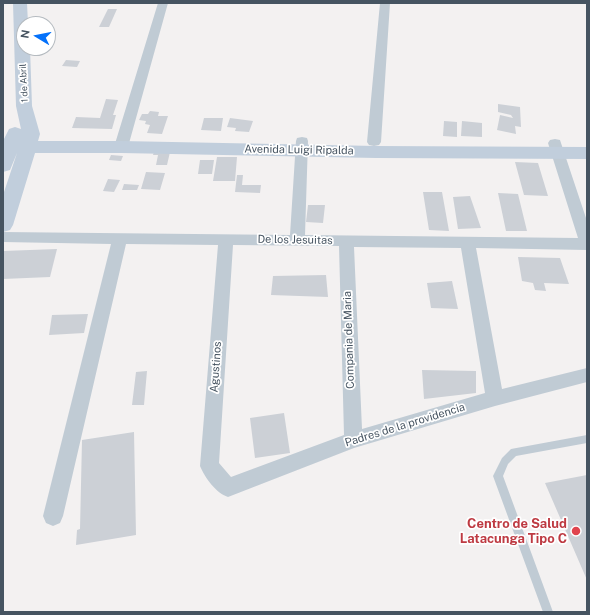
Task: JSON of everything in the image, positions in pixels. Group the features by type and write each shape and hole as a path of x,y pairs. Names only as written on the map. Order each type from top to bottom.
{"street":[{"name":"1 de Abril","path":"20,3 24,106 27,116 21,141"},
{"path":"122,142 163,3"},
{"path":"374,142 384,3"},
{"path":"3,166 21,141"},
{"path":"3,224 21,141"},
{"name":"Avenida Luigi Ripalda","path":"21,141 302,146 557,148 587,143"},
{"name":"Avenida Luigi Ripalda","path":"302,146 374,142 557,148 587,153"},
{"path":"297,240 302,146"},
{"path":"557,148 587,244"},
{"name":"De los Jesuitas","path":"3,236 587,244"},
{"path":"53,516 120,238"},
{"name":"Agustinos","path":"226,239 208,466 228,488"},
{"name":"Compania de Maria","path":"346,241 353,440"},
{"path":"467,242 495,398"},
{"name":"Padres de la providencia","path":"228,488 353,440 495,398 587,374"}],"lane":[{"path":"548,612 498,476 505,462 514,452 587,439"}],"building":[{"path":"108,9 117,9 109,27 99,27"},
{"path":"66,60 80,61 77,67 62,66"},
{"path":"106,99 118,100 113,115 116,115 112,129 72,128 76,117 100,118"},
{"path":"498,104 520,107 521,127 515,126 516,134 497,130 500,115 513,118 511,115 498,112"},
{"path":"150,111 159,112 158,116 168,116 162,134 147,133 150,125 145,124 146,121 139,120 142,114 148,114"},
{"path":"204,118 223,118 221,131 201,130"},
{"path":"230,118 253,121 249,132 235,131 236,128 227,127"},
{"path":"444,121 457,122 457,137 443,136"},
{"path":"462,121 482,123 482,137 461,136"},
{"path":"154,152 170,152 167,165 156,165 158,155 153,155"},
{"path":"111,155 123,156 121,161 109,160"},
{"path":"217,157 237,157 235,181 213,181"},
{"path":"200,160 214,160 212,174 198,174"},
{"path":"515,162 538,163 548,196 524,195"},
{"path":"146,172 165,173 160,190 141,189"},
{"path":"237,175 243,175 242,185 261,185 260,193 235,192"},
{"path":"108,179 120,180 114,192 103,191"},
{"path":"124,184 139,185 137,190 122,190"},
{"path":"423,192 442,192 449,231 429,230"},
{"path":"498,193 518,194 527,231 506,231"},
{"path":"470,196 481,228 458,229 453,197"},
{"path":"308,205 325,205 323,223 306,222"},
{"path":"57,249 50,277 3,279 3,251"},
{"path":"518,257 560,258 569,284 544,283 546,291 535,290 533,283 522,281"},
{"path":"326,275 328,297 271,295 273,276"},
{"path":"452,281 458,309 431,308 427,283"},
{"path":"88,314 84,333 49,335 52,315"},
{"path":"422,370 476,371 476,393 424,399"},
{"path":"147,371 144,405 132,405 136,372"},
{"path":"284,413 290,453 255,458 250,418"},
{"path":"134,432 136,535 76,545 77,530 80,529 82,440"},
{"name":"Centro de Salud Latacunga Tipo C","path":"587,475 587,580 545,483"}],"place":[{"name":"Centro de Salud Latacunga Tipo C","path":"576,531"}]}
